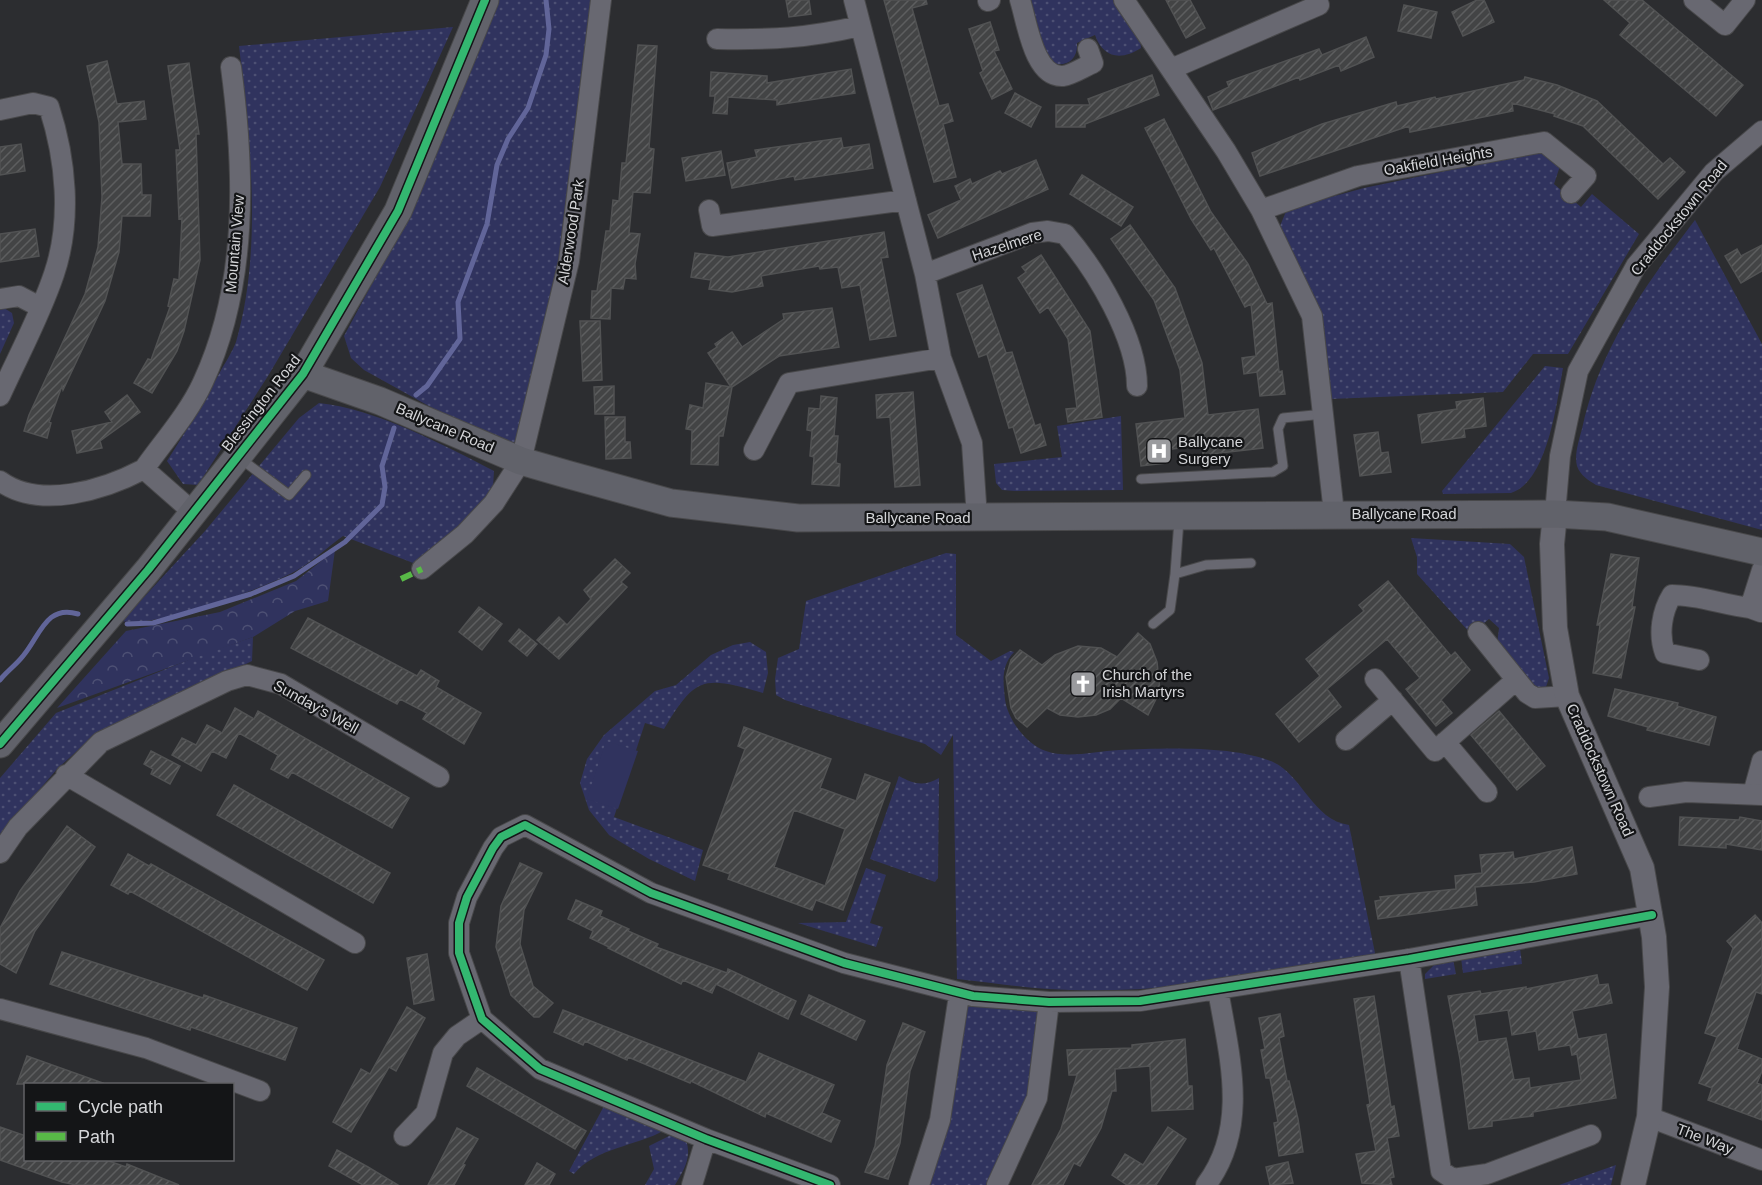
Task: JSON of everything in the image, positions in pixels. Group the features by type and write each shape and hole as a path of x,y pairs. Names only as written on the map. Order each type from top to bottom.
{"main road":[{"name":"Blessington Road","path":"2,738 148,570 236,456 303,375 398,211 485,0"},
{"name":"Ballycane Road","path":"303,375 380,401 521,461 671,503 798,518 1555,513 1606,517 1762,552"}],"street":[{"name":"Alderwood Park","path":"422,569 465,534 494,503 521,461 568,261 601,0"},
{"path":"854,0 925,274 941,358 972,443 977,518"},
{"path":"1020,0 1040,66 1049,75 1064,76 1093,63 1088,49"},
{"path":"1124,0 1226,151 1261,210 1312,315 1335,513"},
{"path":"1171,69 1319,5 1317,0"},
{"path":"1694,0 1725,25 1745,0"},
{"path":"717,39 768,40 815,36 860,26"},
{"name":"Mountain View","path":"0,481 11,489 65,496 122,481 144,469 202,385 221,339 233,291 238,242 240,182 238,118 231,67"},
{"path":"0,110 33,103 49,107 59,139 64,186 63,229 55,273 0,396"},
{"name":"Craddockstown Road","path":"1633,1185 1649,1117 1657,987 1652,915 1642,868 1567,696 1555,628 1552,544 1560,456 1578,371 1636,266 1714,172 1762,131"},
{"name":"Oakfield Heights","path":"1261,210 1358,176 1544,142 1586,176 1571,193"},
{"path":"709,210 712,226 906,200"},
{"name":"Hazelmere","path":"925,274 1032,233 1048,231 1065,234 1096,275 1112,304 1130,351 1137,375 1137,386"},
{"path":"0,299 19,296 40,307"},
{"path":"754,450 789,383 941,358"},
{"path":"144,469 194,512"},
{"path":"1699,660 1665,652 1661,642 1665,606 1672,595 1690,595 1726,606 1756,610 1762,570"},
{"path":"1478,632 1527,693 1535,698 1567,696"},
{"name":"Sunday's Well","path":"0,853 18,827 66,775 101,742 227,681 247,675 281,684 439,777"},
{"path":"1376,679 1435,751 1516,680"},
{"path":"1346,740 1393,700"},
{"path":"1445,742 1487,792"},
{"path":"1648,797 1686,792 1758,794 1762,760"},
{"path":"66,775 355,943"},
{"path":"830,1185 706,1139 540,1069 482,1019 459,953 459,924 467,897 501,837 525,825 651,893 844,963 963,994 1049,1002 1140,1001 1218,990 1409,959 1652,915"},
{"path":"1409,959 1442,1172 1453,1179 1487,1174 1591,1135"},
{"path":"1206,1185 1213,1176 1233,1128 1232,1070 1218,990"},
{"path":"919,1185 940,1120 958,1002 963,994"},
{"path":"997,1185 1037,1098 1049,1002"},
{"path":"0,1008 146,1048 260,1091"},
{"path":"404,1136 426,1113 443,1053 457,1036 482,1019"},
{"name":"The Way","path":"1649,1117 1762,1160"},
{"path":"692,1185 706,1139"}],"lane":[{"path":"1141,479 1273,472 1283,466 1278,429 1283,418 1324,414"},
{"path":"236,456 289,495 306,475"},
{"path":"1153,624 1170,610 1179,517"},
{"path":"1175,574 1206,565 1251,563"}],"green space":[{"path":"498,0 597,0 565,261 515,448 454,420 364,370 351,358 344,336 410,213"},
{"path":"1031,0 1113,0 1140,39 1141,48 1126,55 1114,55 1103,49 1095,35 1077,43 1076,53 1072,60 1064,64 1055,64 1046,57"},
{"path":"453,27 380,187 268,376 198,485 183,484 167,461 207,396 236,342 249,270 252,194 239,46"},
{"path":"1541,151 1560,166 1554,184 1581,207 1592,194 1639,234 1568,354 1533,354 1503,392 1330,399 1322,315 1280,226 1287,209 1364,188"},
{"path":"1695,220 1762,344 1762,530 1596,485 1582,475 1577,466 1577,448 1590,400 1612,345 1642,293"},
{"path":"4,308 12,313 14,323 0,354 0,309"},
{"path":"1545,366 1563,368 1549,438 1534,473 1524,486 1511,493 1443,494 1442,491"},
{"path":"319,403 363,412 386,420 494,471 492,502 421,566 343,536 297,570 255,589 207,606 158,619 138,622 122,621 205,531 299,418"},
{"path":"1121,416 1123,490 1015,491 1002,490 996,483 994,464 1062,457 1057,426"},
{"path":"1411,538 1510,544 1524,557 1549,678 1546,687 1531,685 1512,666 1497,644 1499,628 1489,619 1471,634 1417,574 1417,557"},
{"path":"335,550 328,601 295,611 253,637 57,708 126,631 220,612 296,581"},
{"path":"946,553 956,554 956,635 991,661 1010,651 1014,652 1005,668 1005,699 1009,714 1031,743 1046,751 1063,754 1156,749 1218,750 1257,757 1283,768 1326,815 1349,825 1376,958 1213,982 1130,990 1048,989 957,979 953,735 941,755 925,744 785,700 776,695 775,679 778,658 799,649 806,601"},
{"path":"253,637 252,661 87,742 57,769 0,836 0,778 56,713 201,655"},
{"path":"750,642 766,652 768,673 763,693 727,684 703,684 685,698 664,729 645,723 614,817 703,850 695,881 649,859 609,835 589,810 580,783 587,759 604,735 655,691 676,685 711,655 733,645"},
{"path":"606,741 638,751 618,809 587,799"},
{"path":"899,776 919,783 928,783 939,778 938,878 935,882 870,859"},
{"path":"866,868 886,875 870,923 883,927 876,947 798,923 846,922"},
{"path":"1520,948 1522,964 1463,973 1461,958"},
{"path":"1453,959 1456,974 1425,979 1425,974 1436,963"},
{"path":"967,1004 1041,1011 1030,1095 989,1185 929,1185"},
{"path":"604,1106 665,1130 593,1158 574,1174 569,1171"},
{"path":"675,1133 686,1140 688,1153 686,1164 675,1185 645,1185 654,1169 649,1146"},
{"path":"1616,1165 1611,1185 1559,1185"}],"building":[{"path":"786,0 809,0 811,14 789,17"},
{"path":"884,0 926,0 927,4 912,8 939,106 948,104 953,121 943,124 956,177 934,182"},
{"path":"1166,0 1190,0 1205,28 1186,38"},
{"path":"1477,0 1484,0 1494,22 1463,36 1452,12"},
{"path":"1604,0 1642,0 1743,85 1716,116 1620,35 1630,23"},
{"path":"1404,5 1437,12 1431,38 1398,31"},
{"path":"990,22 999,50 994,51 1012,89 992,99 980,73 983,71 969,29"},
{"path":"1366,37 1374,57 1341,71 1339,65 1300,80 1299,77 1213,110 1208,97 1229,87 1227,82 1319,49 1322,55"},
{"path":"638,45 657,46 649,148 654,149 650,193 633,192 629,233 640,234 635,264 636,279 625,278 623,289 611,288 610,319 591,318 592,291 597,291 606,231 610,231 613,200 619,201 622,163 626,163"},
{"path":"107,61 117,104 144,101 146,119 118,122 122,164 141,164 142,195 151,195 150,216 122,216 119,252 105,301 63,390 62,386 49,422 51,423 47,438 24,431 29,415 85,294 98,247 102,197 99,122 87,66"},
{"path":"189,63 199,134 196,134 200,260 184,331 177,351 152,393 134,383 148,359 151,360 170,307 168,306 174,279 179,280 182,218 179,219 176,150 180,150 168,66"},
{"path":"851,69 855,93 777,105 777,100 728,97 727,114 713,113 715,96 710,96 711,72 767,76 767,83"},
{"path":"1152,75 1159,95 1085,124 1085,127 1056,127 1056,105 1090,105 1088,99"},
{"path":"1525,77 1557,85 1597,101 1663,164 1670,158 1685,172 1658,199 1583,126 1554,116 1555,114 1512,103 1513,111 1410,132 1409,126 1260,176 1252,153 1322,124 1396,102 1397,106 1435,97 1436,99 1524,80"},
{"path":"1015,93 1041,107 1031,127 1005,113"},
{"path":"1164,119 1211,212 1248,264 1267,304 1272,303 1279,372 1282,371 1285,394 1260,396 1257,372 1244,374 1242,358 1256,356 1251,304 1245,307 1214,248 1211,250 1191,219 1145,128"},
{"path":"841,138 843,148 869,144 873,168 795,180 794,176 732,188 727,163 757,157 755,150"},
{"path":"21,144 25,171 0,175 0,147"},
{"path":"721,151 725,175 686,181 682,158"},
{"path":"1036,160 1048,189 938,238 928,215 961,200 955,186 970,179 972,184 1000,171 1002,174"},
{"path":"1082,175 1133,207 1121,226 1070,194"},
{"path":"1130,225 1175,288 1202,363 1208,415 1258,409 1263,448 1203,455 1202,445 1165,450 1166,463 1141,466 1136,424 1185,418 1180,370 1154,300 1111,239"},
{"path":"35,229 39,256 0,262 0,234"},
{"path":"884,232 888,257 881,258 896,336 870,340 860,285 842,288 838,267 820,269 819,266 761,276 763,286 732,292 709,289 711,280 691,277 695,253 728,257"},
{"path":"1762,245 1762,271 1741,283 1725,256 1737,249 1741,256"},
{"path":"1041,255 1090,331 1102,417 1068,422 1066,409 1077,408 1068,339 1048,307 1040,313 1018,278 1026,272 1022,267"},
{"path":"982,285 1006,353 1012,352 1035,426 1040,424 1046,445 1021,453 1013,427 1009,428 987,354 979,357 957,294"},
{"path":"832,308 839,347 779,356 732,387 723,436 719,436 718,465 691,464 692,430 686,429 690,405 703,408 706,383 731,387 708,353 717,347 715,344 732,332 742,347 784,319 783,314"},
{"path":"580,321 600,321 602,380 583,381"},
{"path":"614,386 614,414 595,414 594,387"},
{"path":"913,392 920,485 895,487 890,417 877,418 876,395"},
{"path":"127,395 140,412 100,441 102,448 77,453 72,431 112,422 105,412"},
{"path":"821,396 837,398 834,436 838,436 836,463 840,464 839,486 812,484 814,457 810,456 812,431 807,430 809,408 820,409"},
{"path":"1483,398 1486,426 1464,429 1465,437 1422,443 1418,415 1457,409 1456,402"},
{"path":"605,417 625,417 625,442 630,442 631,458 606,459"},
{"path":"1378,432 1381,453 1388,452 1391,472 1360,476 1354,435"},
{"path":"1611,554 1639,558 1632,607 1635,607 1621,678 1593,673 1600,625 1597,625"},
{"path":"615,559 630,573 621,582 627,587 559,659 537,640 559,617 567,625 591,599 584,590"},
{"path":"1388,581 1451,656 1455,652 1470,670 1441,700 1452,713 1436,726 1406,689 1420,678 1387,639 1327,689 1341,707 1299,742 1276,714 1320,676 1306,659 1364,611 1359,605"},
{"path":"479,607 502,624 482,650 459,632"},
{"path":"308,618 417,676 421,670 439,681 436,687 481,713 464,744 423,719 427,713 400,699 397,704 291,648"},
{"path":"519,629 537,644 527,656 509,641"},
{"name":"Church of the Irish Martyrs","path":"1138,633 1150,644 1157,662 1160,691 1148,715 1121,698 1110,709 1096,715 1078,717 1060,715 1047,708 1027,727 1016,718 1011,708 1006,677 1011,660 1020,650 1042,665 1055,655 1078,646 1101,648 1117,657"},
{"path":"1615,689 1678,703 1677,706 1716,717 1709,745 1647,730 1648,727 1608,716"},
{"path":"235,708 254,719 258,711 409,798 392,828 292,772 288,778 271,769 278,755 239,733 226,758 212,751 201,771 172,755 182,738 196,745 207,725 222,733"},
{"path":"1499,711 1545,766 1517,790 1471,735"},
{"path":"744,727 831,759 820,788 856,801 865,774 890,783 843,910 816,900 812,910 728,879 730,874 703,865 745,749 738,746","holes":["794,810 845,829 825,886 774,867"]},
{"path":"151,751 180,766 170,784 151,774 153,769 144,764"},
{"path":"234,785 390,873 373,903 217,815"},
{"path":"1680,817 1739,820 1740,817 1762,821 1762,850 1726,844 1726,848 1679,845"},
{"path":"67,826 95,847 35,931 16,973 0,964 0,928 20,891"},
{"path":"1572,847 1577,874 1534,882 1475,887 1477,905 1378,919 1375,901 1381,900 1380,897 1456,889 1455,876 1482,873 1480,855 1513,852 1514,859"},
{"path":"128,854 149,866 151,864 324,960 307,990 130,891 128,894 111,885"},
{"path":"520,863 542,873 524,910 520,944 533,986 553,1003 539,1017 534,1017 511,995 496,947 501,906"},
{"path":"576,900 602,911 600,916 658,944 656,947 727,973 728,969 796,1001 788,1019 716,984 712,993 683,980 681,984 590,938 593,931 568,919"},
{"path":"1755,915 1762,923 1762,994 1756,992 1737,1049 1762,1059 1762,1071 1757,1083 1762,1085 1762,1120 1708,1100 1712,1088 1699,1083 1717,1037 1705,1033 1733,948 1727,941"},
{"path":"62,952 203,998 204,995 297,1028 285,1060 191,1027 190,1030 50,984"},
{"path":"427,954 434,1000 414,1004 407,958"},
{"path":"1597,975 1599,985 1608,984 1612,1003 1572,1011 1578,1039 1606,1034 1616,1098 1533,1112 1533,1116 1492,1121 1492,1126 1469,1129 1460,1059 1448,996 1480,991 1481,994 1526,987 1526,989","holes":["1508,1010 1512,1035 1536,1031 1539,1050 1570,1045 1572,1055 1577,1054 1581,1080 1530,1088 1529,1078 1514,1080 1506,1038 1478,1042 1474,1015"]},
{"path":"809,995 865,1021 856,1040 801,1014"},
{"path":"1374,996 1391,1107 1394,1106 1399,1136 1387,1138 1394,1177 1390,1178 1392,1185 1362,1183 1356,1154 1376,1151 1367,1105 1370,1104 1354,999"},
{"path":"407,1007 425,1018 396,1071 389,1067 351,1132 333,1122 361,1069 370,1074"},
{"path":"563,1010 746,1082 759,1053 834,1085 822,1113 840,1121 831,1142 766,1113 765,1117 691,1081 690,1083 628,1057 627,1060 585,1041 583,1045 554,1032"},
{"path":"1280,1014 1284,1036 1279,1038 1287,1081 1289,1081 1298,1119 1303,1152 1279,1156 1274,1123 1278,1122 1270,1078 1266,1078 1261,1050 1265,1049 1259,1018"},
{"path":"903,1023 925,1032 910,1071 900,1143 888,1179 865,1172 875,1146 887,1065"},
{"path":"1185,1039 1188,1086 1192,1086 1193,1109 1152,1111 1150,1066 1115,1069 1116,1091 1112,1091 1101,1128 1080,1166 1074,1163 1063,1185 1032,1185 1061,1129 1077,1075 1069,1075 1067,1050 1132,1048 1132,1045"},
{"path":"27,1056 103,1083 24,1083 17,1084"},
{"path":"477,1068 586,1131 575,1149 467,1086"},
{"path":"0,1127 24,1135 24,1161 109,1161 126,1167 127,1164 179,1185 76,1185 0,1160"},
{"path":"1168,1127 1186,1139 1156,1185 1127,1185 1112,1175 1125,1154 1143,1165"},
{"path":"457,1128 478,1139 463,1164 465,1165 454,1185 428,1185"},
{"path":"337,1150 398,1185 363,1185 329,1166"},
{"path":"1288,1162 1293,1183 1270,1185 1266,1167"},
{"path":"537,1163 555,1174 549,1185 525,1185"}],"waterway":[{"path":"416,395 427,386 460,339 458,302 487,224 497,165 508,139 528,108 546,55 549,29 546,0"},
{"path":"127,624 153,623 251,594 294,576 345,542 382,505 385,487 382,466 394,428"},
{"path":"0,680 23,656 51,618 67,612 78,614"}],"marked path":[{"path":"401,579 422,569"}],"cycle path":[{"path":"0,744 148,570 303,374 398,211 485,0"},
{"path":"830,1185 706,1139 540,1069 482,1019 459,953 459,923 467,897 501,837 525,825 651,893 844,963 973,996 1049,1002 1140,1001 1409,959 1652,915"}],"place":[{"name":"Ballycane Surgery","path":"1159,451"},
{"name":"Church of the Irish Martyrs","path":"1083,684"}]}
